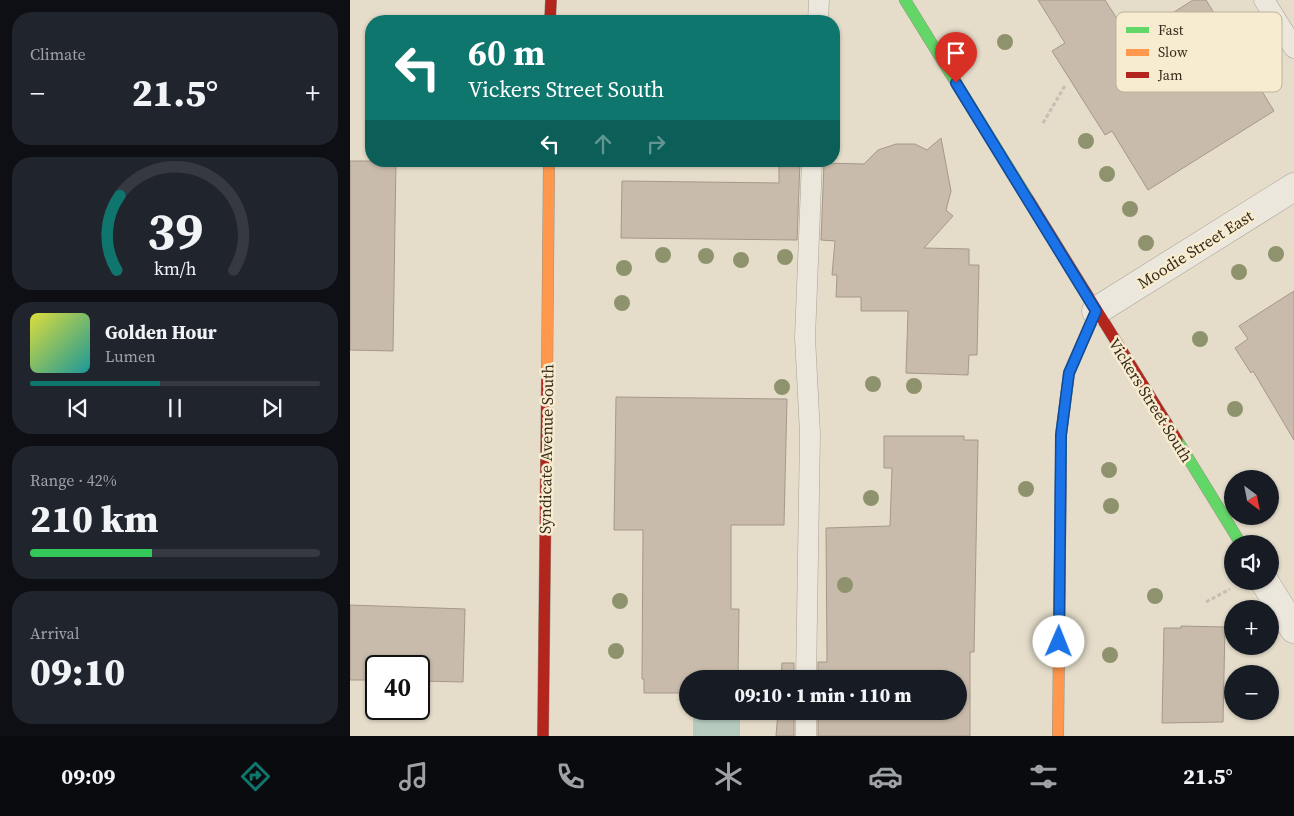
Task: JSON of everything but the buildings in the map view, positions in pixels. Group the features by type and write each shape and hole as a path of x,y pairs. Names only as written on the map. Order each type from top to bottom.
{"street":[{"path":"550,15 551,0"},
{"name":"Vickers Street South","path":"905,0 1235,535"},
{"name":"Syndicate Avenue South","path":"543,736 549,167"},
{"name":"Moodie Street East","path":"1096,311 1294,187"},
{"path":"1058,736 1061,435 1069,373 1096,311"},
{"path":"1270,590 1294,629"}],"lane":[{"path":"818,15 819,0"},
{"path":"1264,0 1272,12"},
{"path":"1282,29 1294,48"},
{"path":"806,670 810,434 805,337 812,167"},
{"path":"806,720 806,736"}],"path":[{"path":"1043,124 1066,84"},
{"path":"1206,602 1228,590"}],"shaded area":[{"path":"693,720 740,720 740,736 693,736"}],"traffic: fast":[{"path":"905,0 1028,199"},
{"path":"1061,463 1061,435 1069,373 1096,311"},
{"path":"1177,440 1235,535"}],"traffic: slow":[{"path":"547,380 549,167"},
{"path":"1058,736 1061,463"}],"traffic: jam":[{"path":"550,15 551,0"},
{"path":"1028,199 1177,440"},
{"path":"543,736 547,380"}],"route":[{"path":"956,83 1096,311 1069,373 1061,435 1059,642"}]}
